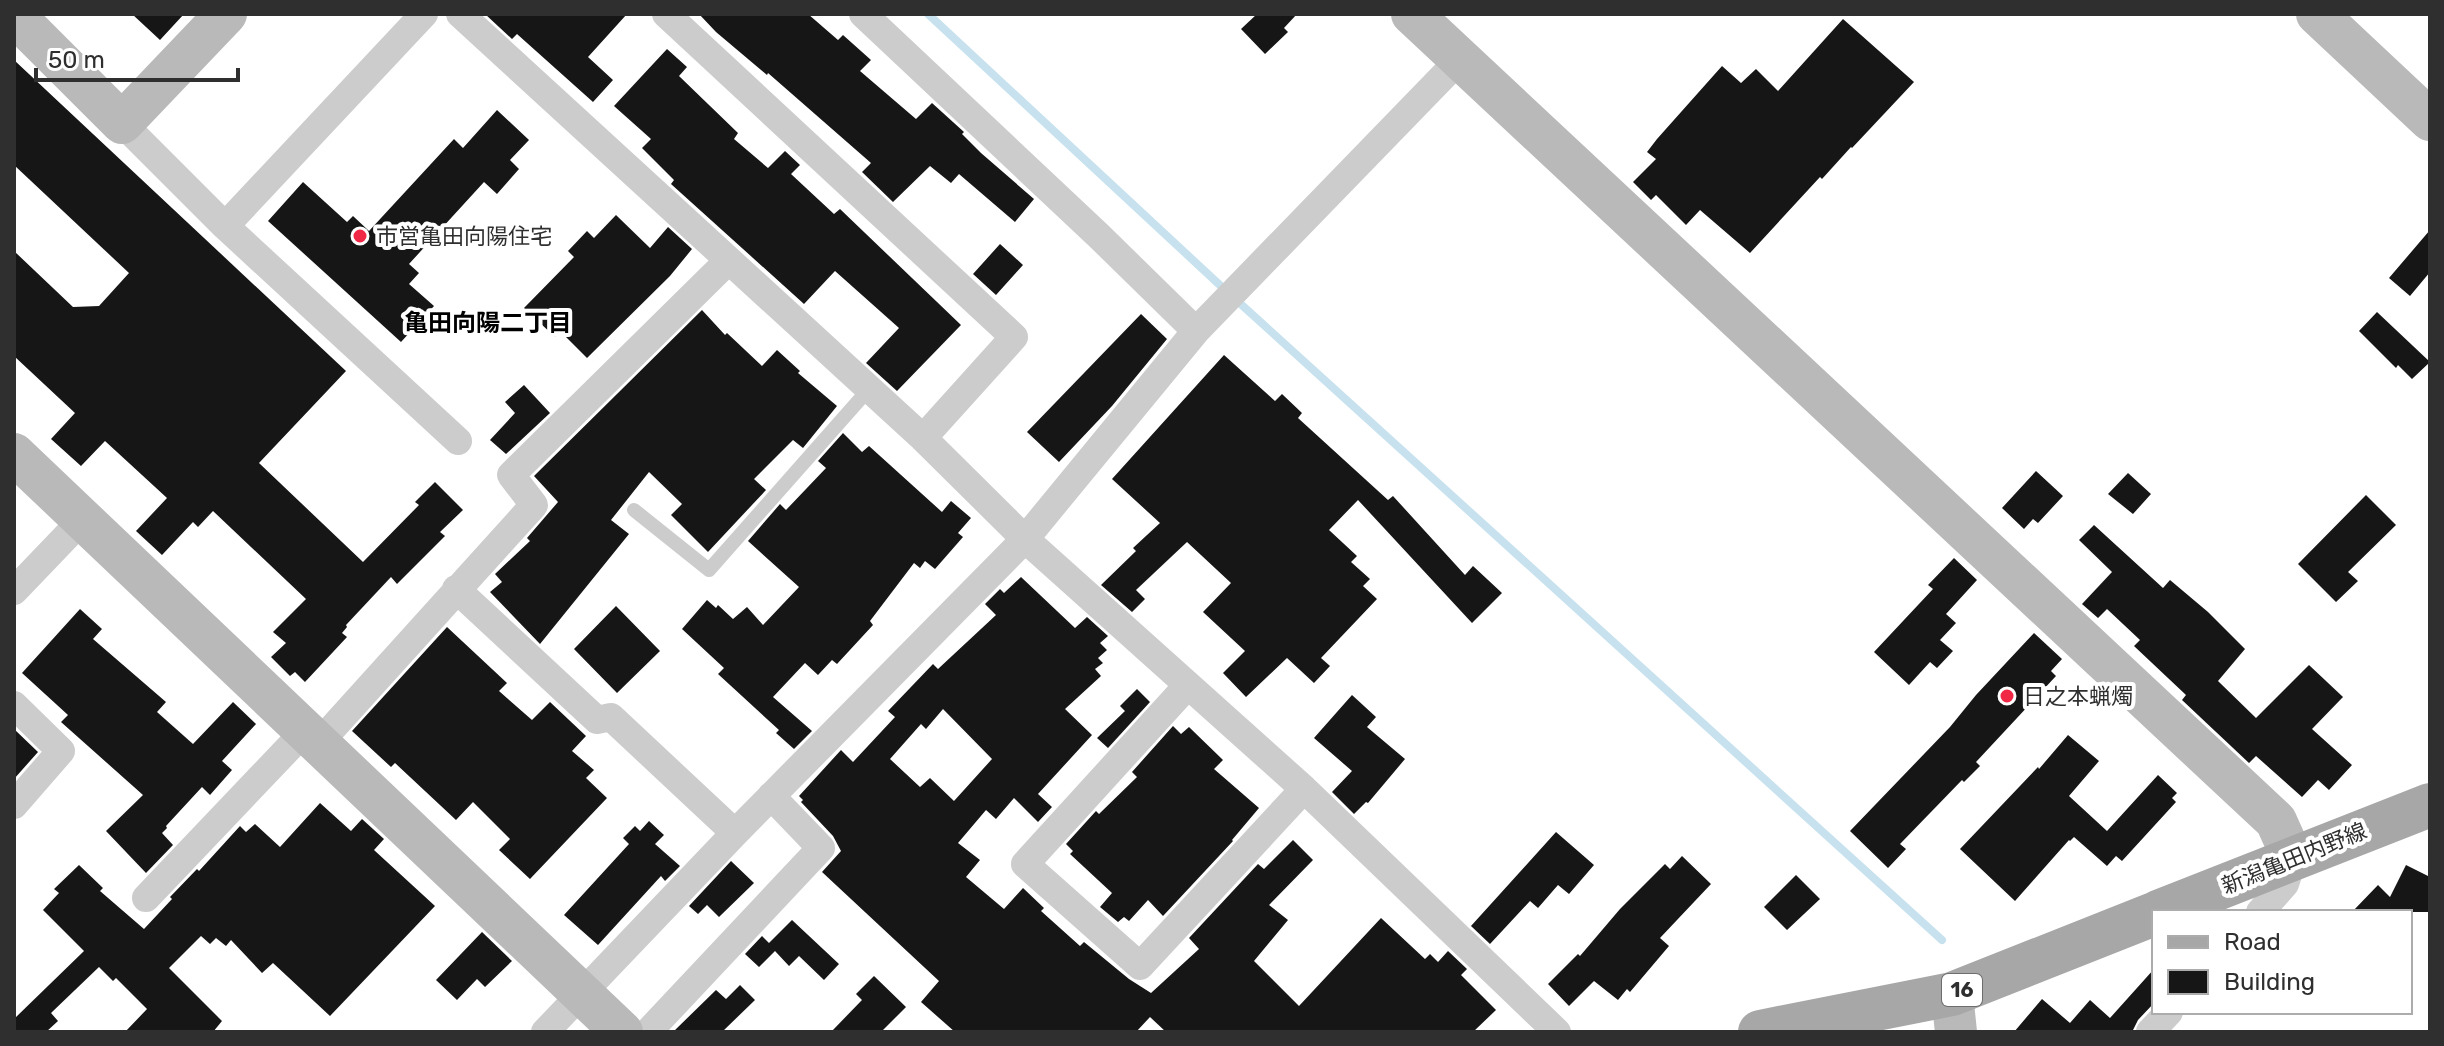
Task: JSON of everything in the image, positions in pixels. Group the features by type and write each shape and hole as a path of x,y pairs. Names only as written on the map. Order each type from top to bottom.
{"main road":[{"name":"新潟亀田内野線","path":"2164,910 2425,811"},
{"name":"新潟亀田内野線","path":"1760,1032 1954,1013 2152,915"}],"street":[{"path":"122,123 226,14"},
{"path":"225,226 424,14"},
{"path":"460,14 923,438 1025,539 1304,789 1557,1032"},
{"path":"666,14 1014,337 923,438"},
{"path":"863,14 1196,331"},
{"path":"1412,14 2276,821 2293,859 2285,884 2262,910"},
{"path":"2317,14 2430,120"},
{"path":"14,15 225,226 458,441"},
{"path":"545,1032 771,796 1025,539 1196,331 1460,59"},
{"path":"146,898 311,738 534,505 511,475 728,261"},
{"path":"14,454 622,1032"},
{"path":"14,591 84,518"},
{"path":"456,589 597,720 611,717 735,833"},
{"path":"1188,685 1025,864 1140,966 1304,789"},
{"path":"14,705 61,751 14,805"},
{"path":"648,1032 821,848 771,796"},
{"path":"2150,1032 2167,1014"}],"lane":[{"path":"634,510 709,570 869,389"}],"building":[{"path":"132,14 184,14 160,40"},
{"path":"485,14 627,14 588,57 613,80 593,102 517,34 512,39"},
{"path":"699,14 808,14 838,40 843,35 871,60 860,71 916,119 932,103 964,132 962,134 981,153 1034,199 1015,222 959,174 951,183 930,166 893,202 862,172 871,163 716,32"},
{"path":"1257,14 1297,14 1284,28 1288,32 1265,54 1241,29"},
{"path":"1843,19 1914,82 1750,253 1700,210 1686,225 1656,195 1651,200 1633,182 1656,159 1647,152 1722,66 1741,83 1756,69 1778,91"},
{"path":"667,49 687,67 679,76 738,133 734,139 768,168 785,151 800,165 791,174 834,214 840,209 961,325 897,391 866,363 899,328 835,271 804,304 671,184 674,180 642,148 651,139 614,106"},
{"path":"14,60 346,371 259,463 363,562 419,505 415,502 435,482 463,510 440,532 445,536 397,584 391,577 346,625 342,633 347,637 305,682 295,672 290,676 271,657 286,643 273,632 306,599 213,511 198,527 193,522 162,555 136,531 167,498 105,441 81,466 51,439 75,413 14,356 14,251 73,307 99,306 129,273 14,165"},
{"name":"市営亀田向陽住宅","path":"497,110 529,140 510,160 519,169 497,194 484,182 409,264 419,273 409,284 434,306 401,342 268,221 303,182 347,222 353,216 369,231 454,139 463,148"},
{"path":"616,215 650,248 668,227 692,249 670,276 587,358 560,331 555,337 524,308 574,257 568,251 587,231 594,238"},
{"path":"2430,230 2430,272 2410,296 2389,278"},
{"path":"1000,244 1023,265 996,295 973,274"},
{"path":"702,310 725,335 727,333 762,366 777,350 800,371 798,373 837,406 803,448 793,440 754,479 766,490 708,552 671,515 682,504 649,472 611,520 629,534 540,644 490,592 502,582 495,574 530,541 527,538 558,502 534,476"},
{"path":"2377,312 2430,362 2412,379 2398,365 2396,368 2359,331"},
{"path":"1141,314 1167,339 1112,406 1059,462 1027,432"},
{"path":"1224,355 1275,401 1282,394 1302,413 1298,418 1388,500 1393,496 1465,575 1473,566 1502,593 1472,623 1358,500 1329,530 1357,556 1351,562 1370,579 1363,586 1377,599 1321,658 1330,666 1314,683 1287,658 1246,697 1223,673 1245,651 1203,612 1231,583 1187,542 1136,590 1145,599 1132,612 1101,585 1160,523 1112,479"},
{"path":"524,385 550,413 506,454 490,440 515,413 505,402"},
{"path":"843,433 862,452 869,446 942,512 951,501 971,518 958,533 963,537 935,569 925,561 920,568 914,563 870,621 873,625 837,664 832,660 818,675 805,663 773,697 812,731 794,749 776,733 779,730 718,674 724,668 682,629 707,600 716,608 718,605 733,619 747,607 763,625 799,587 748,541 780,504 786,510 826,468 818,461"},
{"path":"2036,471 2063,496 2038,523 2033,519 2024,529 2002,508"},
{"path":"2128,473 2151,494 2133,514 2108,494"},
{"path":"2366,495 2396,525 2348,572 2358,581 2336,602 2298,564"},
{"path":"2094,525 2163,588 2170,580 2245,649 2218,681 2256,718 2309,665 2343,697 2312,729 2352,765 2329,790 2318,780 2302,797 2256,756 2249,763 2182,700 2186,695 2134,646 2140,640 2107,609 2098,618 2082,604 2112,572 2079,540"},
{"path":"1954,558 1977,580 1946,614 1956,623 1940,640 1953,651 1937,668 1930,662 1909,685 1874,652 1933,589 1928,585"},
{"path":"1021,577 1075,628 1087,617 1108,636 1100,643 1107,650 1098,658 1103,663 1095,669 1101,676 1065,709 1092,735 1038,794 1052,807 1038,822 1014,798 996,819 986,810 958,843 980,860 966,877 1004,909 1023,888 1044,908 1041,911 1080,946 1084,942 1151,993 1199,949 1189,938 1258,864 1264,869 1293,840 1313,860 1269,905 1288,920 1254,961 1299,1006 1381,918 1425,959 1430,954 1438,962 1448,951 1467,969 1461,975 1496,1010 1473,1032 1166,1032 1150,1017 1136,1032 955,1032 921,1002 939,981 822,872 841,851 833,836 799,796 841,750 853,762 895,717 888,711 933,664 938,669 996,615 985,604 1000,589 1004,593","holes":["943,709 992,759 954,801 930,778 920,787 890,759 921,724 926,729"]},
{"path":"616,606 660,651 617,693 574,649"},
{"path":"80,609 102,629 93,639 166,702 157,712 193,744 233,702 256,724 222,761 232,770 210,795 202,787 166,826 162,833 173,845 146,873 106,831 143,795 61,722 68,715 22,673"},
{"path":"447,627 507,683 499,691 532,720 550,702 586,736 572,751 594,770 586,778 607,798 530,879 499,850 510,839 473,802 456,820 395,763 391,767 352,731"},
{"path":"2034,633 2062,659 2051,671 2056,676 1976,762 1980,766 1964,782 1962,780 1900,844 1906,849 1888,868 1850,831 1950,727"},
{"path":"1137,689 1150,702 1108,748 1097,738 1125,711 1120,706"},
{"path":"1352,695 1376,717 1367,727 1405,759 1368,803 1354,814 1332,792 1352,771 1314,738"},
{"path":"1173,726 1181,734 1189,727 1223,760 1214,769 1259,808 1233,841 1163,916 1148,900 1129,921 1124,917 1118,922 1100,907 1112,893 1070,854 1073,851 1066,844 1096,811 1099,814 1137,777 1132,772"},
{"path":"14,729 38,752 14,779"},
{"path":"2068,735 2099,761 2069,796 2107,831 2158,775 2177,793 2172,798 2176,802 2122,861 2116,856 2107,866 2074,837 2069,840 2015,901 1960,849"},
{"path":"320,803 351,831 362,819 384,839 374,850 435,906 330,1016 273,963 262,973 231,940 226,946 216,938 210,944 201,936 169,968 222,1021 213,1032 125,1032 147,1009 116,978 113,981 99,967 51,1013 58,1021 46,1032 14,1032 14,1019 84,951 43,910 59,893 54,889 79,865 103,888 100,891 144,929 172,899 170,897 240,826 246,832 255,824 280,847"},
{"path":"649,821 664,835 655,844 680,866 665,881 661,876 598,945 564,915 629,844 623,838 635,826 640,831"},
{"path":"1556,832 1594,865 1569,894 1558,885 1538,908 1530,901 1490,944 1471,926"},
{"path":"1682,856 1711,884 1660,938 1669,946 1630,992 1627,989 1618,1000 1594,981 1569,1006 1548,984 1578,954 1580,956 1620,909 1665,864 1670,869"},
{"path":"731,861 754,883 719,917 707,905 698,914 689,906"},
{"path":"2406,865 2430,877 2430,912 2354,910 2378,885 2390,897"},
{"path":"1796,875 1820,899 1787,930 1764,907"},
{"path":"792,920 839,964 824,980 799,956 789,966 775,951 759,967 745,954 762,936 769,943"},
{"path":"482,932 512,961 485,987 477,979 457,1000 436,980"},
{"path":"2152,971 2152,1005 2132,1032 2014,1032 2042,999 2070,1023 2090,1000 2110,1018"},
{"path":"874,976 906,1007 881,1032 831,1032 862,1000 856,994"},
{"path":"740,985 755,1000 722,1032 673,1032 716,990 726,999"}],"waterway":[{"path":"928,14 1223,288 1942,940"}],"place":[{"name":"市営亀田向陽住宅","path":"360,236"},
{"name":"日之本蝋燭","path":"2007,696"}],"district":[{"name":"亀田向陽二丁目","path":"488,323"}]}
